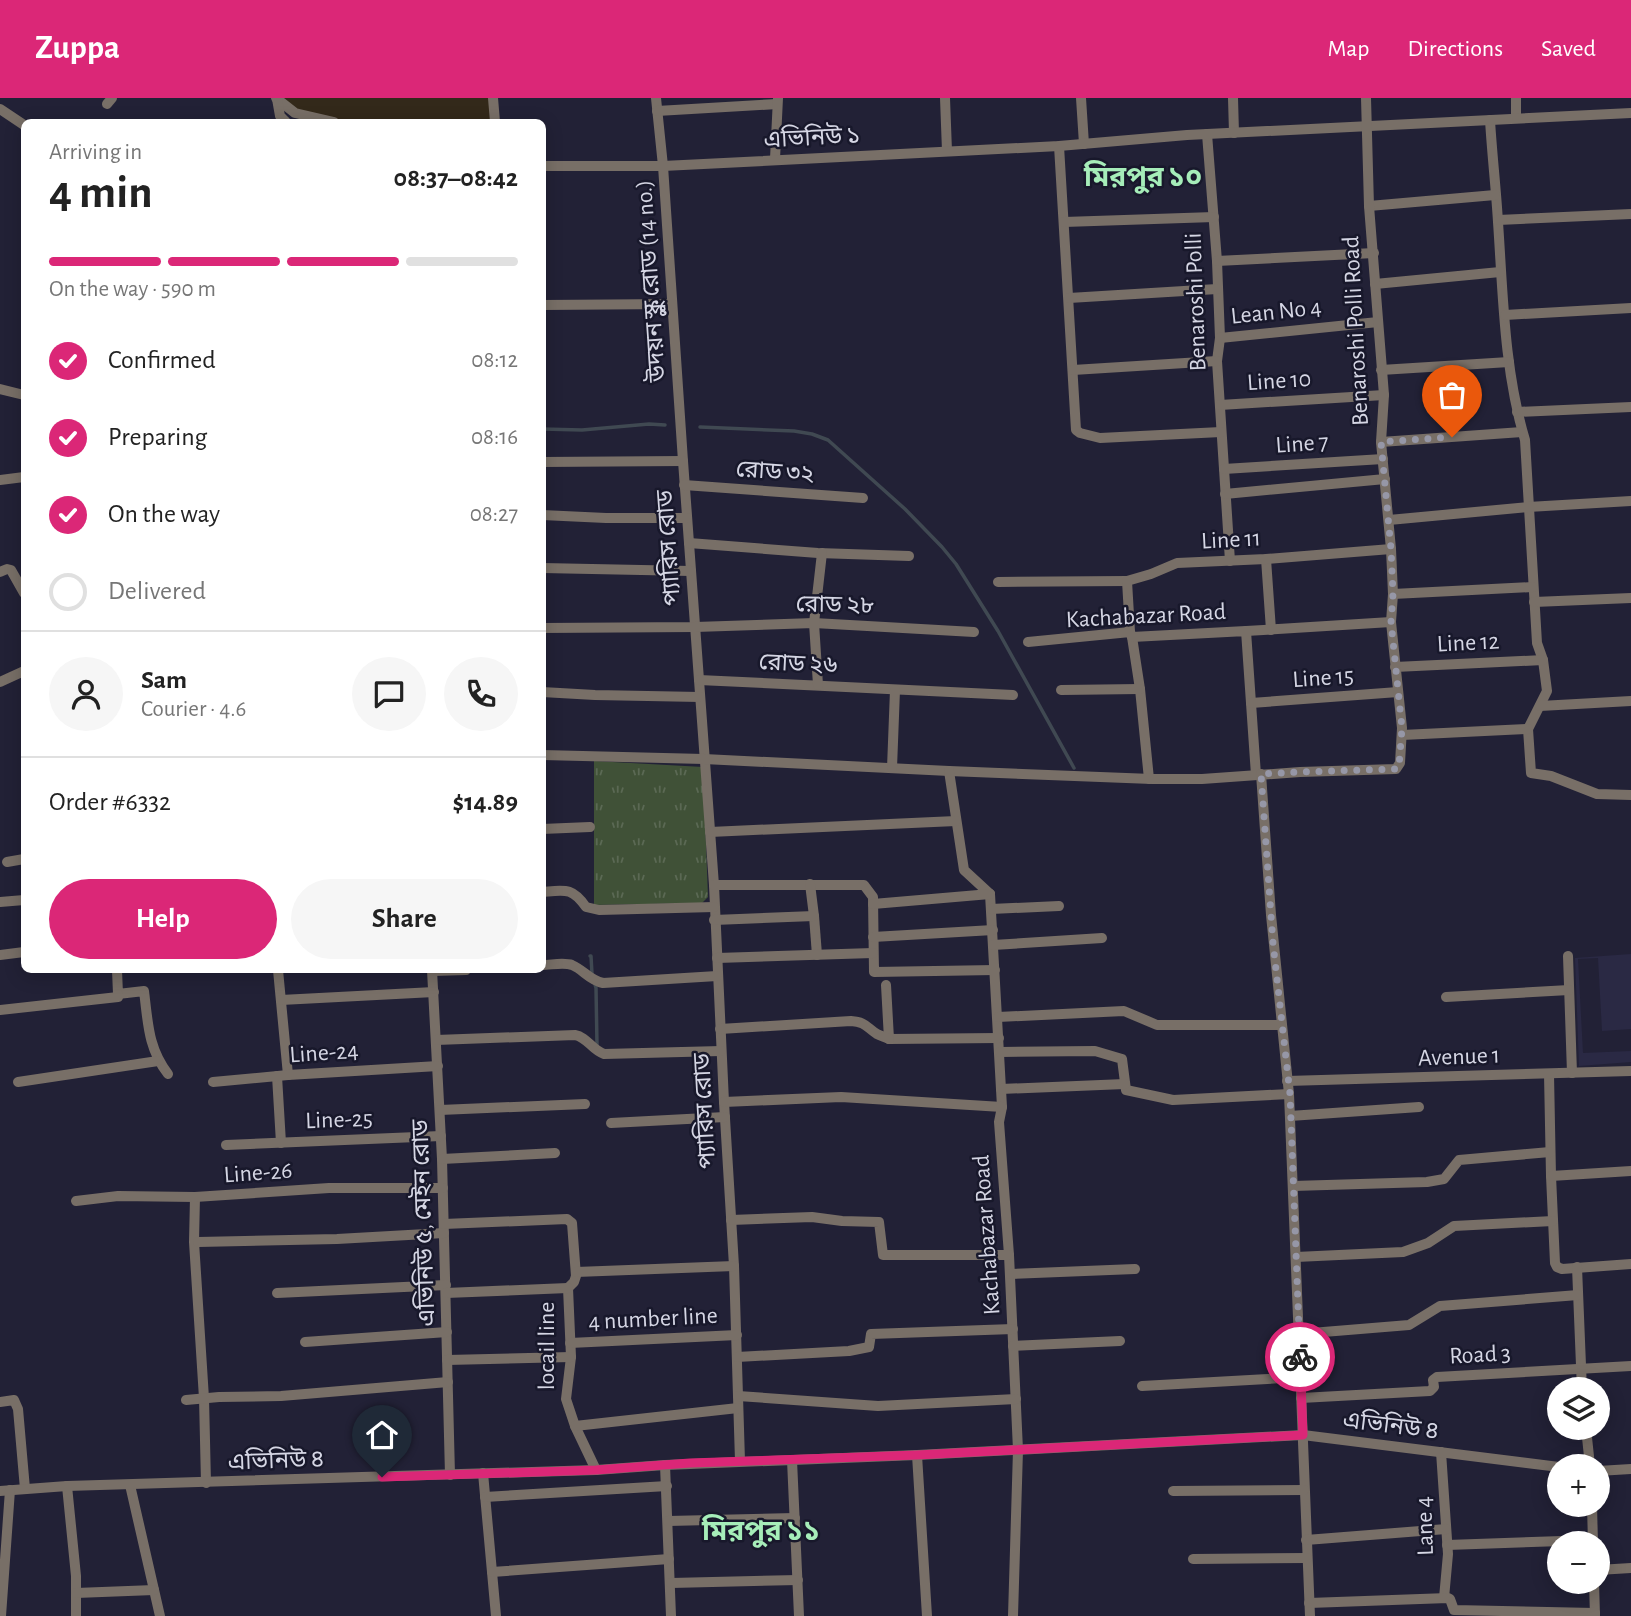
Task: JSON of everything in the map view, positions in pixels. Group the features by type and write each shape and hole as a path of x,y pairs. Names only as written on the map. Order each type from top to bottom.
{"street":[{"path":"492,98 495,119"},
{"name":"উদয়ন স্কুল রোড (14 no.)","path":"656,98 663,166 682,461"},
{"path":"944,98 947,152"},
{"path":"1081,98 1084,144"},
{"path":"1233,98 1234,133"},
{"name":"Benaroshi Polli Road","path":"1258,775 1396,769 1400,762 1402,735 1391,622 1391,549 1381,442 1384,395 1369,206 1366,98"},
{"path":"1516,98 1516,118"},
{"path":"657,111 778,101 775,159"},
{"path":"273,119 277,102"},
{"path":"277,102 283,119"},
{"path":"277,102 295,113 321,119"},
{"path":"0,108 21,123"},
{"name":"এভিনিউ ১","path":"546,166 663,166 1059,146 1207,134 1631,113"},
{"path":"1490,120 1500,272 1509,362 1517,412 1525,440 1537,643 1543,660 1546,691 1528,729 1531,773 1551,776 1597,794 1631,794"},
{"name":"Benaroshi Polli","path":"1207,134 1217,261 1220,338 1217,361 1230,561"},
{"path":"1059,146 1076,430 1100,438 1221,432"},
{"path":"1369,206 1495,194"},
{"path":"1498,220 1631,214"},
{"path":"1064,222 1214,217"},
{"path":"1217,261 1374,253"},
{"path":"1376,284 1500,272"},
{"path":"1069,298 1217,289"},
{"path":"546,305 672,304"},
{"path":"1505,315 1631,308"},
{"name":"Lean No 4","path":"1220,338 1378,322"},
{"path":"1073,370 1217,361"},
{"path":"1381,370 1509,362"},
{"path":"0,388 21,394"},
{"name":"Line 10","path":"1220,405 1384,395"},
{"path":"1517,412 1631,407"},
{"path":"1381,442 1522,432"},
{"name":"Line 7","path":"1224,469 1383,459"},
{"path":"546,462 682,461"},
{"name":"প্যারিস রোড","path":"682,461 714,885 734,1266 740,1461"},
{"path":"0,480 21,477"},
{"path":"1225,494 1385,479"},
{"name":"রোড ৩২","path":"684,485 863,498"},
{"path":"1389,520 1631,501"},
{"path":"546,515 687,518"},
{"path":"689,543 821,553 909,556"},
{"name":"Line 11","path":"1127,580 1177,563 1391,549"},
{"path":"818,685 814,623 821,553"},
{"path":"1266,559 1271,630"},
{"path":"546,568 691,571"},
{"path":"0,572 11,570 21,588"},
{"path":"998,582 1127,580 1149,779"},
{"path":"1393,594 1533,587"},
{"path":"1534,602 1631,598"},
{"path":"1247,631 1391,622"},
{"name":"রোড ২৮","path":"546,628 814,623 974,632"},
{"name":"Kachabazar Road","path":"1028,642 1131,634 1247,631 1251,703 1281,1026 1290,1094 1310,1616"},
{"name":"Line 12","path":"1395,667 1543,660"},
{"path":"0,682 21,672"},
{"name":"রোড ২৬","path":"699,680 1013,695"},
{"path":"1062,690 1140,689"},
{"path":"891,768 895,690"},
{"path":"546,692 700,697"},
{"name":"Line 15","path":"1251,703 1398,692"},
{"path":"1540,706 1631,701"},
{"path":"1402,735 1528,729"},
{"path":"546,755 704,759 1149,779 1258,775"},
{"path":"949,771 964,870 990,894"},
{"path":"710,832 956,821"},
{"path":"546,829 590,827"},
{"path":"6,862 21,860"},
{"path":"810,884 817,955"},
{"path":"714,885 864,885 873,897 874,972 995,970"},
{"path":"546,892 571,891 586,906 599,910 714,907"},
{"path":"873,904 990,894"},
{"name":"Kachabazar Road","path":"990,894 1000,1052 1002,1107 999,1122 1009,1255 1018,1450 1013,1616"},
{"path":"0,902 21,900"},
{"path":"991,909 1059,906"},
{"path":"714,920 814,916"},
{"path":"873,937 993,930"},
{"path":"993,945 1102,937"},
{"path":"0,955 21,952"},
{"path":"716,958 873,953"},
{"path":"1568,956 1572,1073"},
{"path":"546,965 568,964 594,981 603,983 717,976"},
{"path":"0,1010 118,997 117,973"},
{"name":"Line-25","path":"278,973 281,1000 281,1143"},
{"name":"এভিনিউ ৫, মেইন রোড","path":"433,973 443,1188 450,1475"},
{"path":"886,985 889,1039"},
{"path":"1446,997 1569,990"},
{"path":"118,993 144,991 150,1041 158,1061 168,1074"},
{"path":"281,1000 434,992"},
{"path":"998,1017 1124,1011 1157,1025 1281,1026"},
{"path":"720,1029 859,1021 876,1034 889,1039 999,1038"},
{"path":"436,1040 579,1035 604,1054 721,1051"},
{"path":"1000,1052 1095,1051 1107,1054 1122,1059 1126,1090 1173,1100 1290,1094"},
{"path":"18,1082 158,1061"},
{"name":"Line-24","path":"213,1082 438,1066"},
{"name":"Avenue 1","path":"1287,1082 1631,1071"},
{"path":"1549,1074 1550,1176 1555,1264 1562,1269 1631,1264"},
{"path":"1001,1090 1125,1084"},
{"path":"724,1102 841,1097 1002,1107"},
{"path":"440,1110 585,1104"},
{"path":"1290,1116 1419,1107"},
{"path":"611,1123 725,1117"},
{"name":"Line-25","path":"226,1145 441,1136"},
{"path":"1293,1186 1427,1182 1444,1179 1459,1160 1550,1152"},
{"path":"442,1159 555,1153"},
{"path":"1550,1176 1631,1171"},
{"name":"Line-26","path":"76,1201 118,1196 195,1197 328,1188 443,1188"},
{"path":"195,1197 194,1242 204,1398 206,1483"},
{"path":"731,1220 812,1217 879,1223 883,1255 1009,1255"},
{"name":"locail line","path":"444,1228 567,1219 572,1223 576,1272 574,1282 568,1288 571,1357 566,1399 575,1426 596,1470"},
{"path":"1296,1257 1403,1252 1427,1243 1454,1226 1553,1222"},
{"path":"198,1242 337,1239 444,1228"},
{"path":"576,1272 734,1266"},
{"path":"1577,1267 1581,1377"},
{"path":"1010,1274 1135,1269"},
{"path":"277,1293 568,1288"},
{"path":"1299,1334 1409,1325 1440,1306 1578,1295"},
{"path":"737,1357 849,1351 869,1347 871,1334 1013,1329"},
{"path":"305,1342 447,1332"},
{"name":"4 number line","path":"570,1343 737,1335"},
{"name":"Kachabazar Road","path":"1013,1346 1120,1341"},
{"path":"447,1360 571,1357"},
{"name":"Road 3","path":"1301,1398 1430,1391 1434,1387 1433,1380 1437,1377 1631,1367"},
{"path":"1142,1386 1301,1377"},
{"path":"186,1400 281,1396 447,1382"},
{"path":"575,1426 738,1402 878,1406 1016,1399"},
{"path":"0,1402 14,1400 18,1409 25,1489"},
{"name":"এভিনিউ ৪","path":"5,1491 67,1486 596,1470 1303,1435 1547,1465"},
{"name":"Lane 4","path":"1441,1452 1447,1545 1444,1598"},
{"path":"917,1455 927,1616"},
{"path":"792,1460 799,1616"},
{"path":"665,1465 671,1616"},
{"path":"1610,1470 1631,1469"},
{"path":"483,1473 496,1616"},
{"path":"130,1485 160,1616"},
{"path":"67,1486 76,1576 76,1616"},
{"path":"485,1497 667,1486"},
{"path":"1173,1491 1304,1490"},
{"path":"1,1616 5,1491"},
{"path":"668,1521 795,1518"},
{"path":"1306,1541 1446,1529"},
{"path":"1447,1545 1547,1543"},
{"path":"1193,1559 1307,1558"},
{"path":"492,1572 668,1559"},
{"path":"1610,1569 1631,1568"},
{"path":"671,1583 798,1580"},
{"path":"76,1593 155,1590"},
{"path":"1309,1603 1444,1598 1450,1599 1454,1610 1595,1614 1594,1594"}],"shaded area":[{"path":"283,98 491,98 493,119 333,119 296,110"},
{"path":"1631,954 1631,1029 1602,1031 1598,958 1578,959 1583,1053 1631,1051 1631,1062 1579,1066 1575,958"}],"green space":[{"path":"594,761 703,767 708,897 702,903 594,905"}],"waterway":[{"path":"546,429 582,430 665,425"},
{"path":"700,427 794,431 828,440 905,509 956,564 998,631 1074,768"},
{"path":"590,956 592,974"},
{"path":"594,981 597,1045"}],"way so far":[{"path":"1300,1357 1290,1094 1273,943 1261,774 1396,769 1399,766 1402,728 1391,622 1391,549 1381,442 1452,437"}],"district":[{"name":"মিরপুর ১০","path":"1143,176"},
{"name":"মিরপুর ১১","path":"761,1530"}],"route":[{"path":"382,1477 596,1470 690,1463 917,1455 1303,1435 1300,1357"}]}
